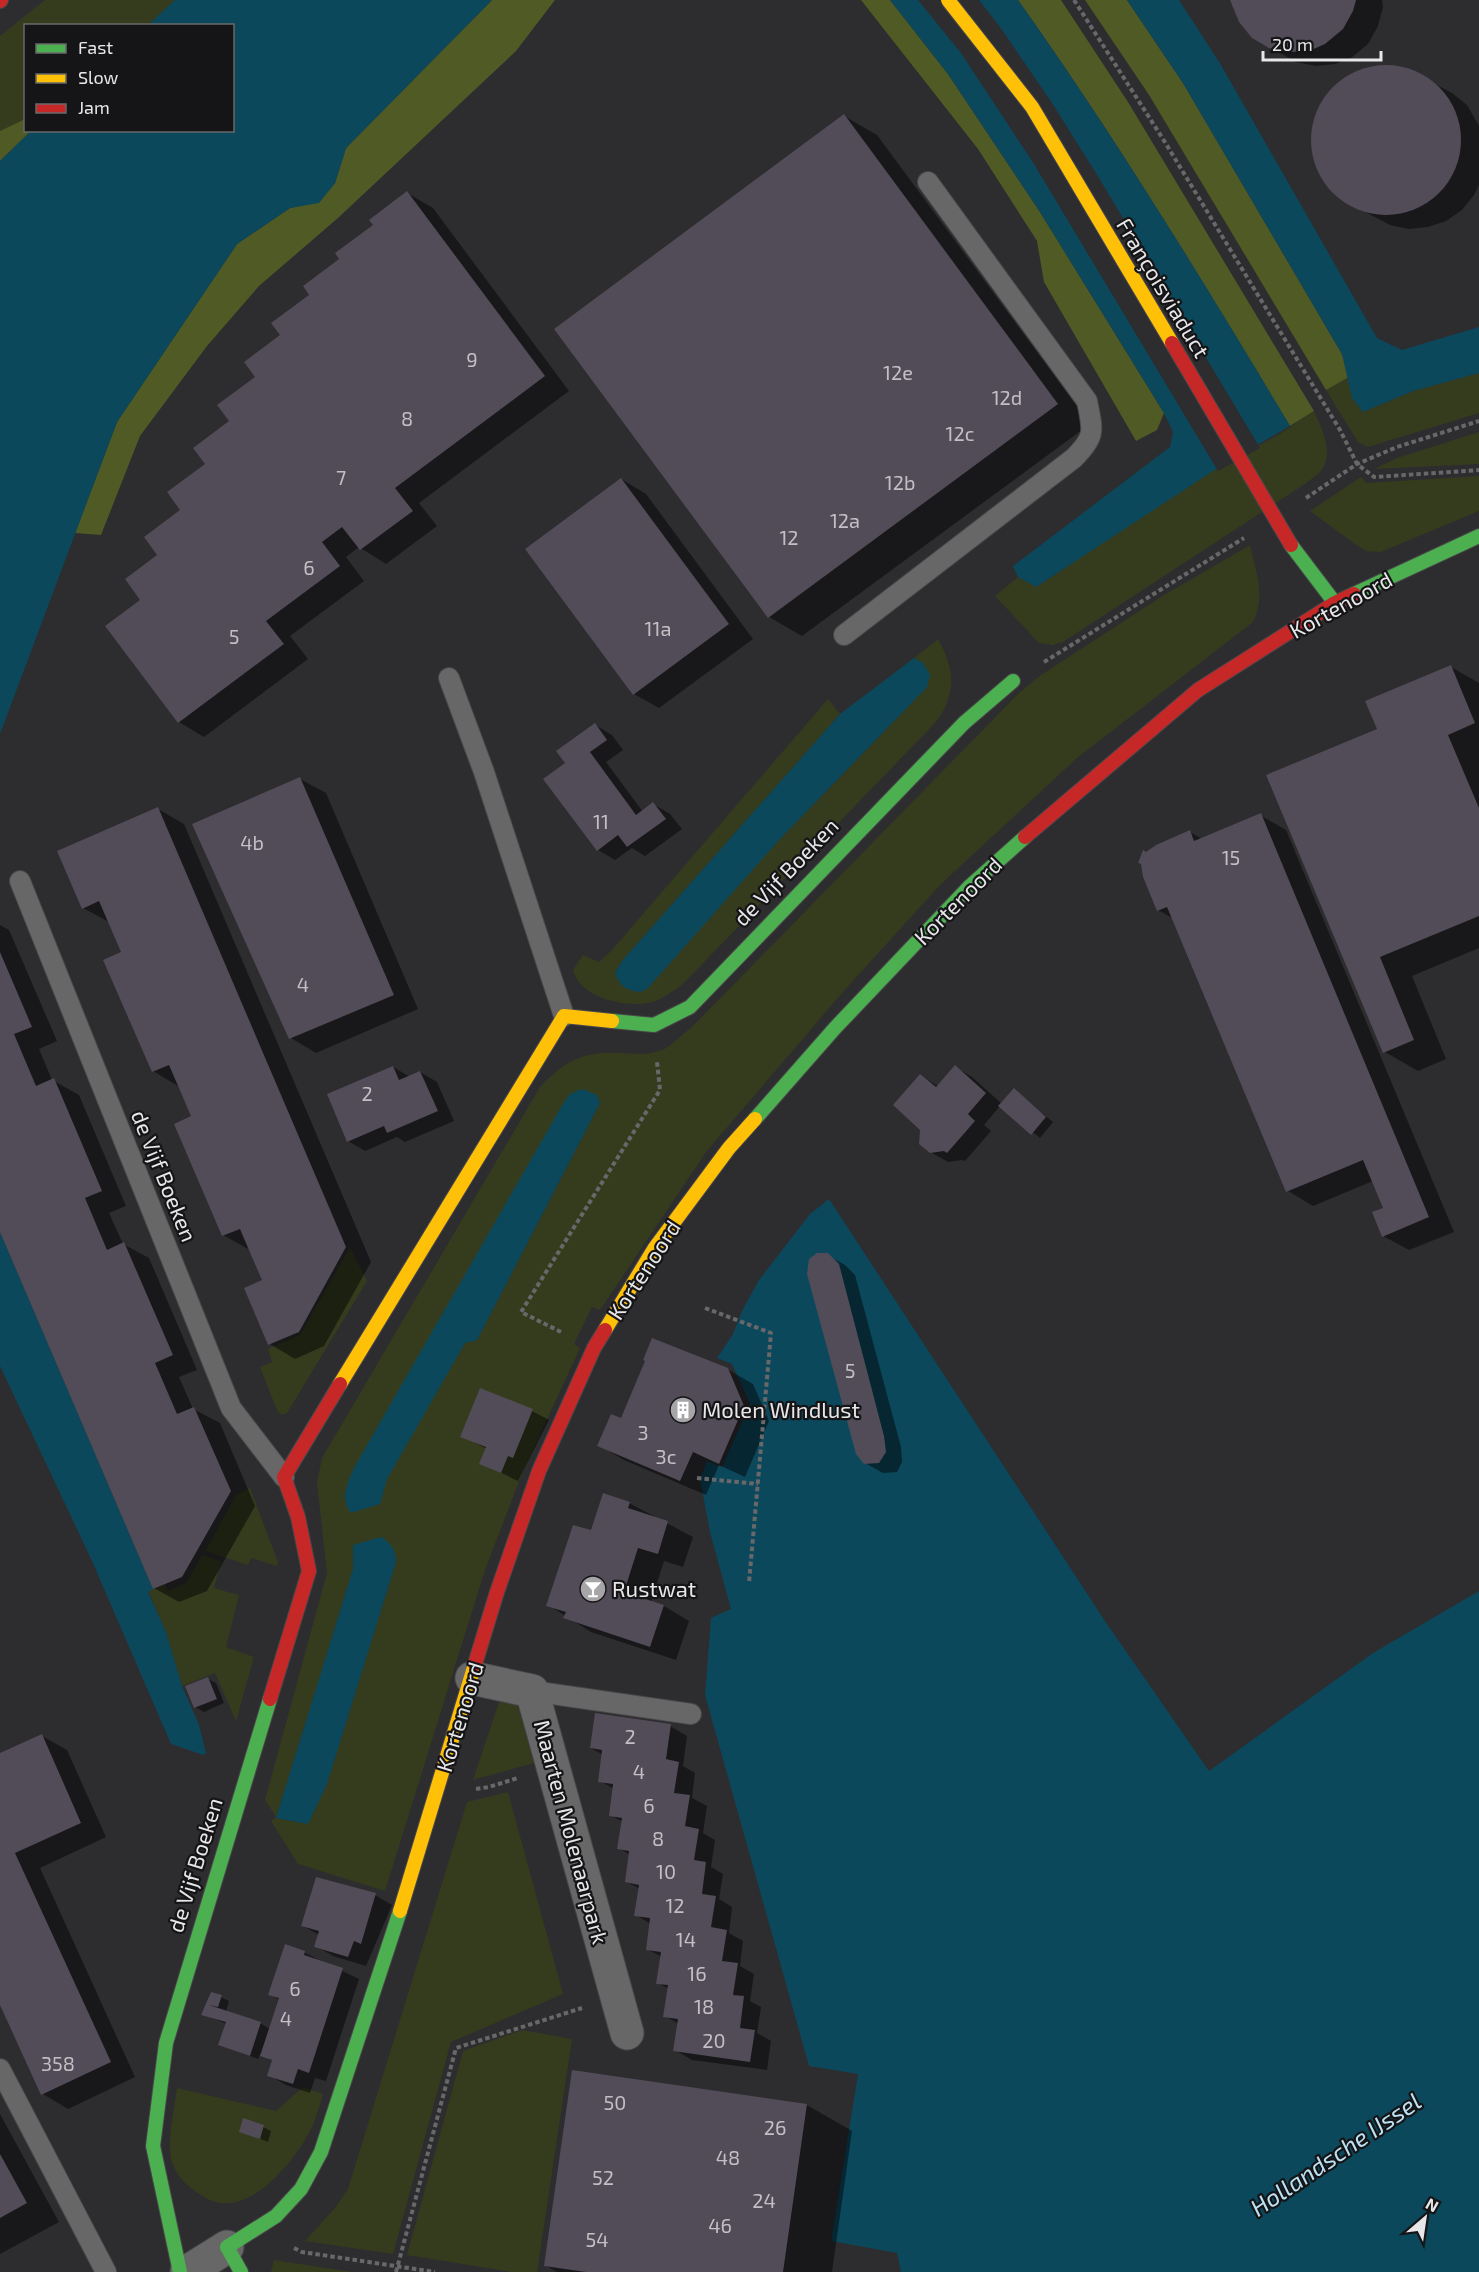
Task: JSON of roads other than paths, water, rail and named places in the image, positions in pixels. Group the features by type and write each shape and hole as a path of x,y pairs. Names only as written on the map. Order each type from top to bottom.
{"street":[{"name":"Françoisviaduct","path":"948,0 1032,107 1291,545 1335,603"},
{"name":"Kortenoord","path":"187,2272 240,2250 276,2216 300,2189 321,2152 436,1794 497,1592 539,1471 594,1348 654,1249 729,1148 835,1028 969,887 1095,776 1198,690 1335,603 1479,536"},
{"name":"de Vijf Boeken","path":"564,1016 654,1026 690,1007 964,723 1012,681"},
{"path":"284,1478 564,1016"},
{"name":"de Vijf Boeken","path":"180,2272 153,2146 164,2055 309,1571 298,1517 284,1478"},
{"name":"Maarten Molenaarpark","path":"471,1678 532,1691 627,2033"}],"lane":[{"path":"844,635 1074,458 1089,443 1092,424 1087,401 928,182"},
{"path":"449,678 484,772 564,1016"},
{"name":"de Vijf Boeken","path":"20,881 231,1408 284,1478"},
{"path":"532,1691 691,1714"},
{"path":"0,2069 106,2272"}],"water":[{"path":"175,0 492,0 346,148 335,183 319,203 290,208 237,244 117,422 0,734 0,161 30,132 234,132 234,24 149,24"},
{"path":"890,0 1018,0 1124,157 1290,426 1213,471 1036,587 1018,577 1013,566 1170,447 1173,432 1164,413 1040,212 948,74"},
{"path":"1127,0 1179,0 1221,65 1377,338 1402,350 1479,327 1479,373 1413,391 1363,412 1352,398 1342,354 1183,83"},
{"path":"914,658 923,663 930,675 927,687 780,839 648,988 641,992 628,989 621,984 615,973 622,961 840,714"},
{"path":"582,1089 597,1095 600,1103 477,1340 465,1343 387,1479 380,1504 351,1513 347,1507 345,1495 355,1466 564,1102 570,1094"},
{"name":"Hollandsche IJssel","path":"829,1199 1105,1621 1209,1771 1373,1653 1479,1591 1479,2272 901,2272 897,2253 831,2241 858,2074 809,2066 705,1695 711,1618 731,1609 710,1532 700,1479 707,1461 722,1467 750,1404 732,1364 717,1358 733,1334 742,1311 759,1280 810,1214"},
{"path":"0,1232 153,1589 148,1592 166,1632 182,1686 199,1725 206,1753 203,1755 171,1744 92,1561 0,1366"},
{"path":"381,1537 392,1547 396,1562 327,1784 308,1824 276,1818 353,1569 353,1545"}],"place":[{"name":"Molen Windlust","path":"683,1410"},
{"name":"Rustwat","path":"593,1589"}]}
